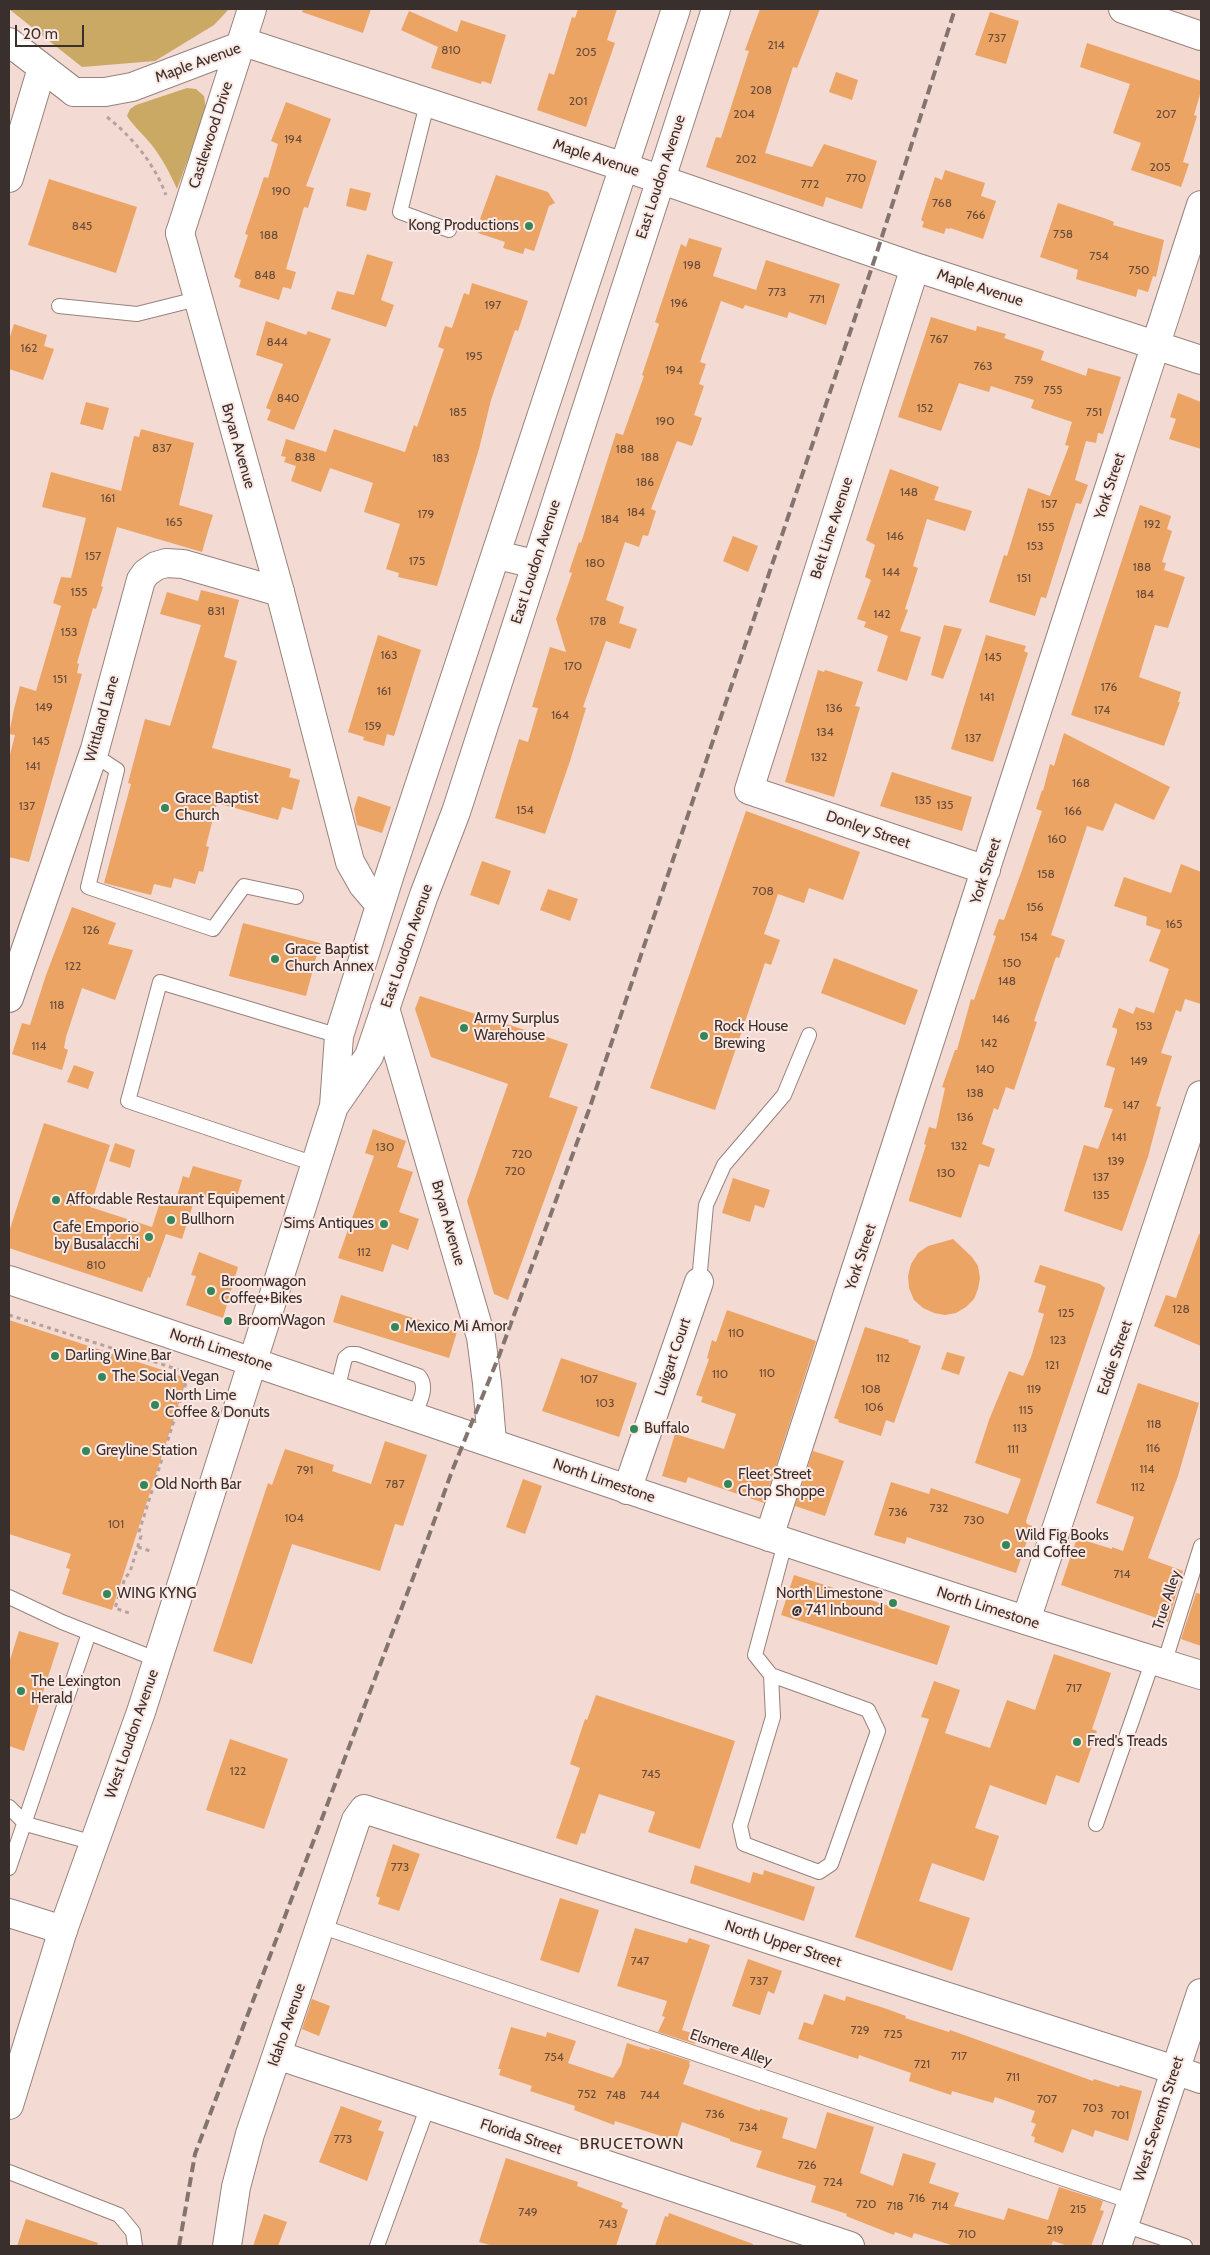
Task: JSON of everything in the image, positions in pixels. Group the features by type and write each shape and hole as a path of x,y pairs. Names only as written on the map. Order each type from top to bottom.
{"street":[{"name":"Castlewood Drive","path":"180,233 252,9"},
{"name":"East Loudon Avenue","path":"254,1361 334,1106 339,1036 380,905 676,9"},
{"name":"East Loudon Avenue","path":"334,1106 368,1056 456,812 659,180 716,9"},
{"path":"1123,9 1201,36"},
{"path":"9,42 74,92"},
{"name":"Maple Avenue","path":"74,92 105,92 132,87 240,46 253,45 427,104 624,167 915,267 1201,360"},
{"path":"9,178 42,68"},
{"name":"York Street","path":"777,1540 986,870 1201,205"},
{"name":"Bryan Avenue","path":"180,233 280,592 350,862 363,884 380,905"},
{"name":"Belt Line Avenue","path":"750,790 915,267"},
{"path":"496,555 535,564"},
{"name":"Wittland Lane","path":"9,998 93,754 141,580 146,573 166,563 183,564 280,592"},
{"name":"Donley Street","path":"750,790 986,870"},
{"name":"Bryan Avenue","path":"385,1008 481,1338 492,1442"},
{"name":"Eddie Street","path":"1026,1620 1201,1095"},
{"name":"North Limestone","path":"9,1280 254,1361 777,1540 1201,1676"},
{"name":"Luigart Court","path":"627,1490 699,1282"},
{"name":"West Loudon Avenue","path":"11,2088 63,1930 158,1660 254,1361"},
{"name":"Idaho Avenue","path":"227,2246 236,2187 245,2152 356,1820 364,1809"},
{"name":"North Upper Street","path":"364,1809 1201,2079"},
{"path":"9,1913 63,1930"},
{"name":"West Seventh Street","path":"1124,2224 1201,1993"},
{"name":"Florida Street","path":"277,2055 850,2246"}],"lane":[{"path":"427,104 400,212 449,230"},
{"path":"59,306 137,314 197,299"},
{"path":"93,754 117,770 88,887 213,930 244,886 296,897"},
{"path":"315,1164 128,1102 160,982 339,1036"},
{"path":"699,1282 706,1205 724,1165 784,1095 809,1035"},
{"path":"337,1390 345,1358 350,1354 357,1354 419,1376 423,1381 424,1389 414,1417"},
{"path":"771,1675 772,1717 740,1826 744,1844 819,1872 831,1864 878,1731 868,1710 771,1675 755,1655 777,1540"},
{"name":"True Alley","path":"1096,1824 1201,1546"},
{"path":"9,1598 62,1622 158,1660"},
{"path":"9,1868 26,1824 89,1633"},
{"path":"9,1807 26,1824 94,1843"},
{"name":"Elsmere Alley","path":"320,1926 1185,2246"},
{"path":"377,2246 428,2106"},
{"path":"9,2172 119,2215 133,2232 135,2246"}],"path":[{"path":"74,92 129,137 160,180 167,198"},
{"path":"9,1314 189,1373 139,1532 141,1536 138,1547 115,1608 132,1614"},
{"path":"138,1547 153,1552"}],"shaded area":[{"path":"9,9 229,9 214,25 155,61 82,67"},
{"path":"187,88 196,89 204,96 206,110 177,189 159,155 127,116 130,109 136,105"}],"building":[{"path":"303,9 371,9 363,33 302,12"},
{"path":"578,9 617,9 607,40 615,43 586,127 537,110 549,73 554,75 572,17 575,18"},
{"path":"760,9 820,9 797,68 793,67 765,153 812,167 824,144 877,161 862,209 826,197 823,207 706,167 716,137 721,138 749,51 745,50"},
{"path":"409,11 457,32 461,20 506,35 491,84 482,81 481,84 431,68 438,47 401,30"},
{"path":"990,12 1019,21 1006,64 975,55"},
{"path":"1087,43 1201,81 1201,91 1194,115 1197,116 1183,162 1189,164 1181,187 1131,170 1141,143 1113,133 1130,84 1080,67"},
{"path":"836,72 858,80 852,100 829,92"},
{"path":"286,102 331,119 306,186 314,188 308,208 304,207 286,269 296,272 291,289 283,287 279,300 239,287 241,280 234,277 248,235 245,234 264,177 268,178 278,144 271,141"},
{"path":"945,170 985,183 981,196 996,201 983,239 950,228 946,228 944,234 922,227 924,222 921,220 935,177 942,180"},
{"path":"496,175 548,192 555,203 549,206 534,251 525,248 523,254 503,248 505,242 478,233 482,220 480,219"},
{"path":"49,179 137,207 116,273 28,245"},
{"path":"350,188 371,193 366,211 346,206"},
{"path":"1058,203 1114,222 1113,225 1164,240 1156,277 1153,276 1148,292 1138,289 1136,297 1076,279 1078,270 1040,257"},
{"path":"689,238 722,248 713,276 756,290 766,260 840,284 826,325 789,312 787,318 745,305 743,309 721,301 700,362 706,364 699,384 704,386 694,415 702,418 692,446 677,441 651,509 656,511 648,536 643,535 639,547 625,542 606,600 624,607 619,623 637,629 630,649 606,641 583,707 586,708 545,834 495,818 519,739 528,742 538,708 532,707 550,647 566,652 556,619 572,573 569,572 579,542 581,543 616,433 623,435 644,376 642,375 659,324 655,322 681,244 686,247"},
{"path":"367,254 393,262 381,300 394,305 386,327 331,309 337,291 354,295"},
{"path":"472,283 528,301 518,331 515,330 491,400 479,449 437,586 398,577 399,573 386,569 400,524 364,512 373,483 330,468 321,492 291,481 296,466 284,462 286,457 281,456 286,439 326,452 334,429 405,452 414,425 417,427 444,349 438,347 445,326 452,328 464,293 469,295"},
{"path":"931,317 976,331 977,326 1006,334 1004,338 1044,351 1041,360 1086,376 1088,368 1121,377 1103,434 1098,433 1096,443 1086,441 1075,480 1088,485 1081,504 1076,503 1046,598 1041,597 1035,616 989,602 1004,555 1007,556 1028,488 1050,496 1069,446 1065,445 1072,422 1031,408 1034,400 991,386 989,392 959,383 941,431 898,417"},
{"path":"266,321 306,335 308,331 331,339 294,430 267,420 271,410 266,408 283,364 256,355"},
{"path":"14,324 47,335 44,346 54,349 43,380 9,369 9,340"},
{"path":"1178,393 1201,402 1201,449 1169,439 1176,419 1170,417"},
{"path":"86,402 109,408 103,430 80,424"},
{"path":"141,429 194,443 179,505 213,515 202,552 117,527 101,586 103,587 96,609 93,608 77,663 79,664 77,673 82,674 29,862 9,857 9,758 15,735 9,734 14,709 20,686 36,691 61,606 53,603 61,577 71,578 86,518 42,507 51,472 121,491 134,436 139,437"},
{"path":"890,469 939,487 934,500 972,511 965,531 927,519 913,566 918,568 905,609 908,610 900,631 921,637 907,681 877,671 888,636 864,627 866,622 857,619 871,580 865,577 875,545 866,540"},
{"path":"1140,505 1171,516 1167,529 1172,531 1162,562 1166,563 1164,570 1185,577 1168,628 1155,625 1139,677 1181,692 1178,702 1180,702 1164,746 1071,715"},
{"path":"733,536 758,546 748,572 723,561"},
{"name":"Grace Baptist Church","path":"201,590 239,600 224,657 237,661 212,748 291,769 289,777 300,780 292,810 282,807 278,820 217,803 206,846 209,847 203,872 199,871 195,884 174,878 171,888 154,884 151,895 104,883 131,784 128,783 145,719 170,726 201,625 160,614 167,592 198,601"},
{"path":"944,625 962,629 943,679 931,675"},
{"path":"378,635 421,650 394,736 387,734 384,746 363,740 364,737 348,732"},
{"path":"986,635 1026,646 1024,651 1028,653 993,762 951,749"},
{"path":"818,670 824,672 825,670 863,682 855,706 860,707 834,797 785,782"},
{"path":"1064,733 1170,787 1154,820 1115,803 1103,831 1087,826 1051,935 1065,940 1059,958 1056,957 1034,1021 1037,1022 1014,1090 1006,1087 998,1110 994,1108 982,1144 995,1149 989,1167 979,1164 961,1218 909,1201 909,1199 926,1145 924,1144 929,1127 936,1129 945,1088 942,1087 955,1050 957,1050 971,999 974,1000 996,936 993,935 999,919 1004,920 1022,870 1042,811 1036,809 1050,764 1054,766"},
{"path":"892,772 972,797 962,831 880,806"},
{"path":"358,796 391,807 382,833 357,825 354,809"},
{"path":"746,811 860,852 843,900 809,888 804,903 778,894 764,934 780,940 771,965 765,963 715,1110 650,1088"},
{"path":"482,861 511,871 499,905 470,895"},
{"path":"1181,864 1201,872 1201,1004 1185,999 1181,1012 1176,1010 1161,1053 1172,1056 1156,1106 1161,1107 1148,1157 1122,1231 1064,1211 1084,1145 1098,1149 1113,1109 1104,1107 1115,1068 1106,1065 1117,1032 1117,1029 1112,1027 1119,1008 1133,1014 1136,1007 1154,1013 1169,969 1149,961 1161,930 1146,925 1147,917 1114,906 1124,877 1171,893"},
{"path":"548,889 578,899 570,921 540,910"},
{"path":"72,907 116,923 108,944 133,950 115,1000 82,988 66,1037 64,1048 68,1050 62,1070 12,1054 22,1023 30,1025 46,975"},
{"name":"Grace Baptist Church Annex","path":"243,923 320,943 306,996 229,976"},
{"path":"834,958 918,990 905,1025 821,993"},
{"path":"420,996 568,1044 549,1097 578,1107 508,1300 494,1294 467,1201 508,1084 431,1057 415,1009"},
{"path":"74,1065 94,1072 88,1089 67,1082"},
{"path":"44,1123 110,1145 90,1207 152,1227 160,1202 174,1206 183,1176 189,1178 193,1166 242,1180 234,1206 196,1195 182,1239 166,1234 150,1278 148,1277 142,1292 9,1248 9,1232"},
{"path":"373,1129 406,1141 397,1167 413,1172 399,1212 419,1219 408,1250 392,1244 383,1272 338,1258 374,1156 365,1153"},
{"path":"115,1143 135,1150 130,1168 109,1161"},
{"path":"733,1178 770,1190 764,1208 755,1205 750,1222 722,1213"},
{"path":"1199,1234 1201,1234 1201,1346 1154,1326 1166,1295 1176,1298"},
{"path":"953,1239 972,1257 978,1266 980,1278 974,1299 956,1313 945,1315 923,1308 914,1300 909,1288 908,1276 911,1264 918,1253 928,1246"},
{"name":"Broomwagon Coffee+Bikes","path":"199,1252 238,1267 223,1318 186,1305 196,1276 191,1275"},
{"path":"1040,1265 1100,1284 1105,1288 1026,1521 1027,1524 1032,1526 1016,1573 907,1537 905,1544 874,1535 891,1482 929,1494 931,1488 1008,1514 1021,1479 975,1463 989,1420 1009,1371 1023,1376 1031,1357 1044,1314 1038,1312 1046,1286 1034,1282"},
{"name":"Mexico Mi Amor","path":"341,1295 457,1332 449,1358 333,1322"},
{"path":"727,1310 816,1341 764,1503 688,1477 686,1483 662,1476 675,1434 724,1449 736,1414 701,1402 703,1397 696,1395 709,1359 707,1358 712,1340 716,1342"},
{"name":"Greyline Station","path":"9,1320 187,1378 112,1610 62,1594 70,1569 66,1568 71,1554 9,1534"},
{"path":"865,1327 909,1340 908,1342 921,1346 894,1423 886,1420 881,1436 838,1422 839,1420 834,1418"},
{"path":"947,1352 965,1357 959,1375 941,1369"},
{"path":"561,1358 637,1383 619,1437 542,1411"},
{"path":"1138,1383 1199,1403 1178,1476 1148,1558 1183,1571 1168,1622 1061,1585 1077,1538 1123,1551 1134,1517 1096,1503"},
{"path":"385,1441 427,1455 403,1526 395,1524 380,1571 292,1544 252,1664 213,1651 268,1483 272,1485 285,1449 334,1465 332,1471 371,1484"},
{"path":"813,1451 844,1461 825,1516 795,1506"},
{"path":"523,1479 542,1486 525,1534 506,1527"},
{"path":"794,1575 950,1626 937,1665 781,1615"},
{"path":"1196,1593 1201,1594 1201,1646 1181,1639"},
{"path":"19,1631 59,1643 24,1751 9,1746 9,1663"},
{"path":"1054,1654 1111,1673 1092,1729 1097,1731 1079,1783 1056,1775 1046,1805 990,1785 975,1828 999,1836 984,1881 932,1863 919,1901 970,1918 952,1971 855,1937 929,1719 921,1717 934,1681 960,1690 945,1733 990,1748 1007,1700 1035,1710"},
{"path":"596,1695 735,1741 700,1849 648,1832 655,1812 599,1794 585,1834 581,1833 577,1845 556,1838 580,1768 570,1764 585,1719 587,1720"},
{"path":"230,1739 288,1759 264,1829 206,1810"},
{"path":"393,1844 420,1854 399,1911 378,1904 380,1898 376,1896"},
{"path":"695,1865 750,1883 753,1872 763,1875 764,1870 815,1887 804,1921 690,1883"},
{"path":"560,1898 599,1910 579,1973 540,1960"},
{"path":"635,1928 687,1943 689,1938 710,1945 682,2030 698,2035 695,2044 658,2032 665,2017 662,2016 667,2001 617,1986"},
{"path":"748,1959 782,1971 774,1994 768,1991 760,2015 732,2006"},
{"path":"824,1994 845,2001 846,1996 884,2008 906,2016 905,2018 949,2032 950,2030 1093,2081 1094,2079 1119,2087 1120,2085 1142,2091 1128,2141 1095,2130 1093,2137 1072,2129 1063,2153 1034,2142 1035,2137 1031,2136 1036,2124 1031,2122 1035,2111 995,2097 993,2103 952,2091 951,2095 909,2081 911,2073 859,2055 858,2059 798,2039 804,2022 813,2025"},
{"path":"312,1999 330,2006 319,2036 302,2029"},
{"path":"511,2027 546,2037 547,2032 576,2041 568,2063 613,2078 621,2065 627,2043 649,2050 650,2048 690,2061 683,2084 760,2111 760,2109 788,2118 782,2138 816,2149 827,2112 874,2127 860,2173 893,2186 903,2153 936,2163 929,2183 959,2193 954,2206 1004,2220 1008,2208 1048,2220 1059,2187 1103,2201 1100,2210 1104,2211 1091,2246 1068,2246 1053,2241 1051,2246 954,2246 914,2233 912,2238 895,2232 894,2235 846,2216 847,2214 811,2202 816,2186 756,2167 762,2151 730,2141 730,2139 682,2122 676,2141 615,2121 614,2125 574,2110 575,2106 530,2091 532,2086 499,2075 501,2069 498,2069"},
{"path":"341,2106 382,2121 378,2130 384,2132 367,2181 319,2162"},
{"path":"506,2158 578,2182 577,2186 623,2203 621,2207 628,2210 616,2246 493,2246 479,2242"},
{"path":"669,2213 753,2244 753,2246 655,2246 665,2216 668,2217"},
{"path":"264,2214 287,2222 278,2246 253,2246"},
{"path":"26,2219 98,2243 97,2246 17,2246"}],"railway":[{"path":"179,2246 195,2154 452,1471 499,1356 590,1107 877,252 955,9"}],"place":[{"name":"Kong Productions","path":"529,226"},
{"name":"Grace Baptist Church","path":"165,808"},
{"name":"Grace Baptist Church Annex","path":"275,959"},
{"name":"Army Surplus Warehouse","path":"464,1028"},
{"name":"Rock House Brewing","path":"704,1036"},
{"name":"Affordable Restaurant Equipement","path":"56,1200"},
{"name":"Bullhorn","path":"171,1220"},
{"name":"Sims Antiques","path":"384,1224"},
{"name":"Cafe Emporio by Busalacchi","path":"149,1237"},
{"name":"Broomwagon Coffee+Bikes","path":"211,1291"},
{"name":"BroomWagon","path":"228,1321"},
{"name":"Mexico Mi Amor","path":"395,1327"},
{"name":"Darling Wine Bar","path":"55,1356"},
{"name":"The Social Vegan","path":"102,1377"},
{"name":"North Lime Coffee & Donuts","path":"155,1405"},
{"name":"Buffalo","path":"634,1429"},
{"name":"Greyline Station","path":"86,1451"},
{"name":"Fleet Street Chop Shoppe","path":"728,1484"},
{"name":"Old North Bar","path":"144,1485"},
{"name":"Wild Fig Books and Coffee","path":"1006,1545"},
{"name":"WING KYNG","path":"107,1594"},
{"name":"North Limestone @ 741 Inbound","path":"893,1603"},
{"name":"The Lexington Herald","path":"21,1691"},
{"name":"Fred's Treads","path":"1077,1742"}],"district":[{"name":"BRUCETOWN","path":"632,2144"}]}
